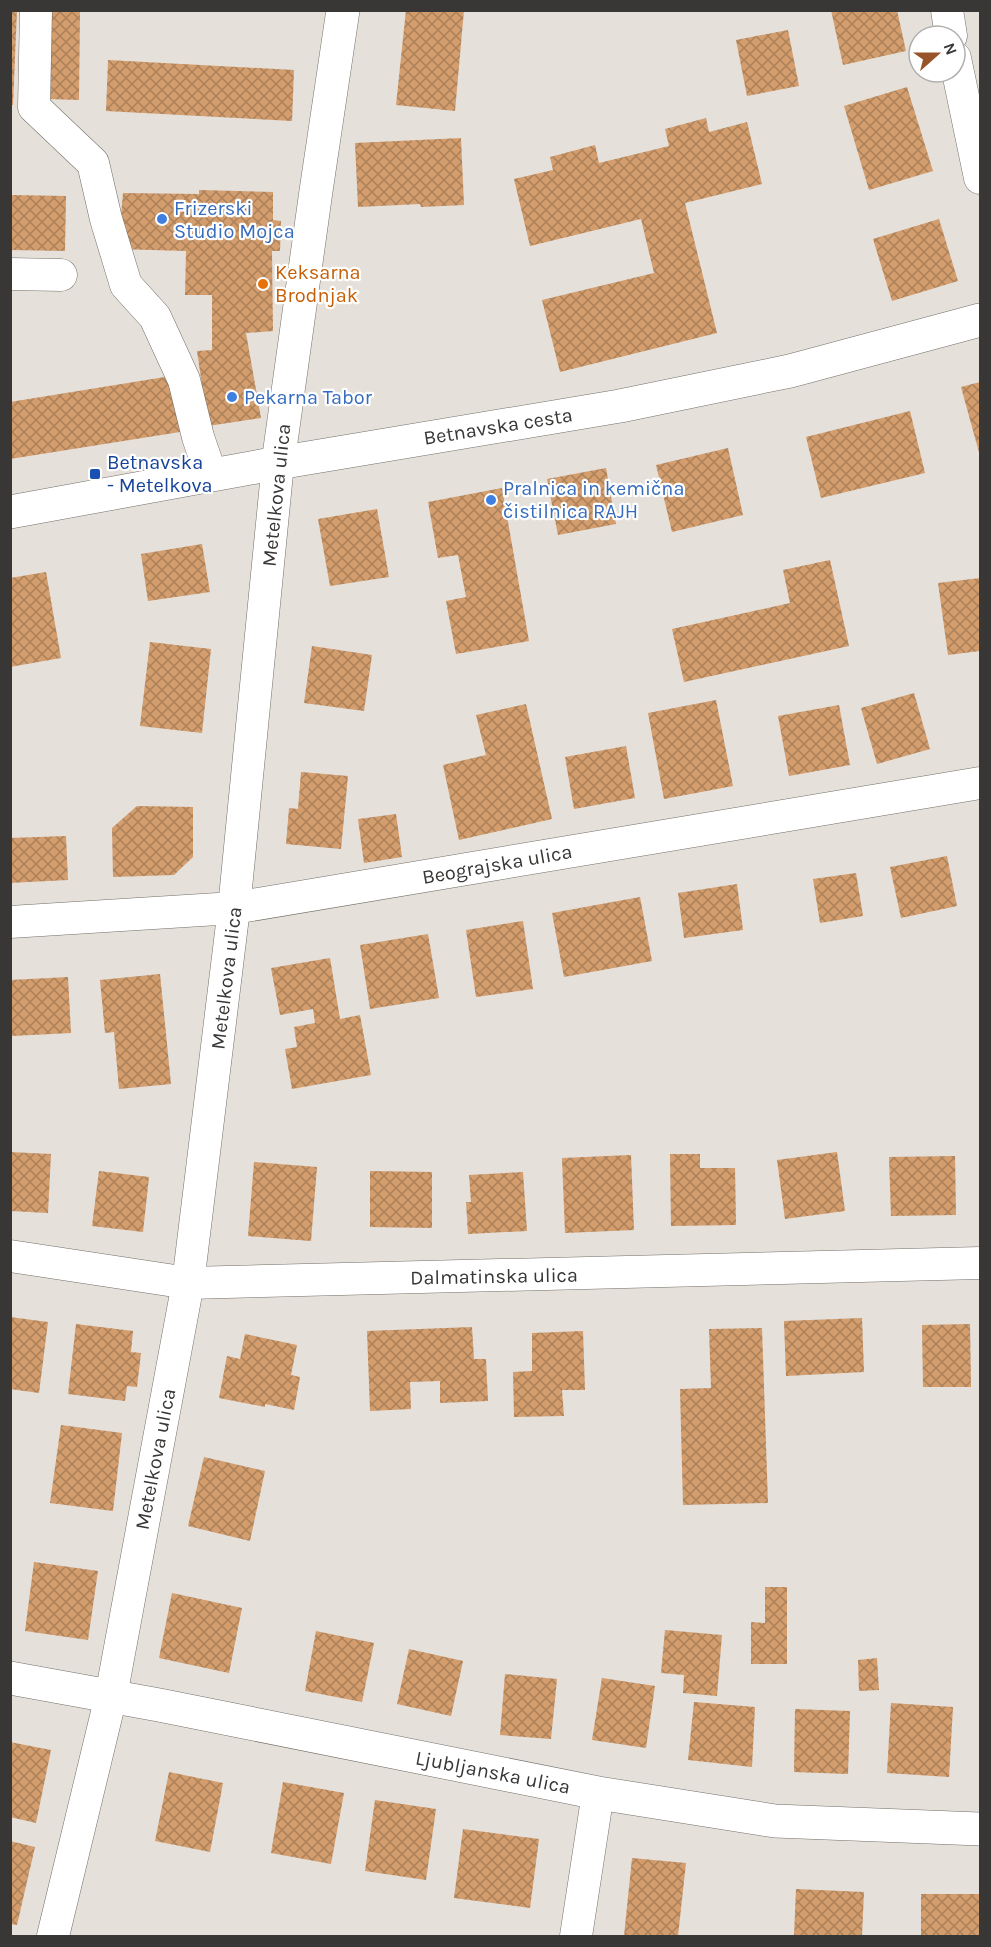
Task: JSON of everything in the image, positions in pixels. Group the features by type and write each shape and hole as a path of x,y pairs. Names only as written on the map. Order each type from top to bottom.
{"street":[{"path":"36,10 34,107 93,163 106,219 126,285 156,317 184,380 198,437 211,475"},
{"name":"Metelkova ulica","path":"53,1936 111,1696 188,1283 234,908 278,463 317,179 344,10"},
{"path":"961,84 981,178"},
{"path":"10,274 61,275"},
{"name":"Betnavska cesta","path":"10,512 278,463 620,406 790,371 981,320"},
{"name":"Beograjska ulica","path":"10,922 234,908 981,783"},
{"name":"Dalmatinska ulica","path":"10,1256 188,1283 981,1263"},
{"name":"Ljubljanska ulica","path":"10,1678 598,1793 775,1821 981,1829"},
{"path":"576,1936 598,1793"}],"building":[{"path":"10,10 17,10 13,105 10,105"},
{"path":"50,10 80,10 79,100 48,99"},
{"path":"406,10 464,10 455,111 396,105"},
{"path":"831,10 897,10 906,51 843,65"},
{"path":"788,30 799,86 747,96 736,40"},
{"path":"108,60 294,70 292,121 106,111"},
{"path":"907,87 933,171 869,190 844,106"},
{"path":"706,118 709,132 747,122 762,184 685,203 717,333 560,372 542,300 654,273 641,219 530,246 514,179 553,170 550,157 595,145 599,163 669,146 665,129"},
{"path":"461,138 464,205 421,207 420,204 358,207 355,143"},
{"path":"199,190 273,192 273,220 281,221 280,251 272,251 273,331 246,333 261,418 208,426 197,351 212,350 212,295 185,295 186,251 118,249 123,193 199,194"},
{"path":"10,195 66,196 65,251 10,250"},
{"path":"939,219 958,281 892,301 873,239"},
{"path":"171,376 180,432 10,459 10,402"},
{"path":"980,382 980,456 961,387"},
{"path":"910,411 925,473 821,498 806,437"},
{"path":"728,448 743,515 672,532 656,465"},
{"path":"606,468 616,524 558,535 547,479"},
{"path":"502,488 529,641 456,654 446,601 466,597 458,555 438,558 428,502"},
{"path":"377,509 389,577 330,586 318,519"},
{"path":"202,544 210,592 148,601 141,554"},
{"path":"830,560 849,646 684,682 672,629 790,603 783,570"},
{"path":"46,572 61,658 10,667 10,578"},
{"path":"980,578 980,651 948,655 938,583"},
{"path":"150,642 211,649 202,733 140,726"},
{"path":"312,646 372,655 364,711 304,703"},
{"path":"914,693 930,749 877,764 861,708"},
{"path":"716,700 733,786 664,799 648,713"},
{"path":"526,704 552,819 459,840 443,765 486,755 476,715"},
{"path":"839,705 850,765 789,776 778,716"},
{"path":"626,746 635,798 574,809 565,757"},
{"path":"301,772 348,776 341,849 286,844 289,808 298,809"},
{"path":"137,806 193,807 193,857 174,875 113,877 112,828"},
{"path":"396,814 402,857 364,863 358,819"},
{"path":"66,836 68,880 10,883 10,838"},
{"path":"947,856 957,906 901,918 890,867"},
{"path":"856,873 863,916 820,923 813,879"},
{"path":"737,884 743,930 684,938 678,893"},
{"path":"640,897 652,961 564,977 552,913"},
{"path":"523,921 533,989 476,997 466,930"},
{"path":"428,934 439,998 370,1009 360,945"},
{"path":"330,958 340,1019 360,1015 371,1075 292,1089 285,1049 297,1047 294,1027 315,1023 313,1009 280,1015 271,968"},
{"path":"160,974 171,1084 119,1089 114,1032 105,1033 100,980"},
{"path":"68,977 71,1033 12,1036 10,980"},
{"path":"10,1152 51,1154 48,1213 10,1211"},
{"path":"837,1152 845,1211 785,1219 777,1160"},
{"path":"670,1154 700,1154 700,1168 735,1168 736,1225 671,1226"},
{"path":"631,1155 634,1230 565,1233 562,1158"},
{"path":"955,1156 956,1215 891,1216 889,1157"},
{"path":"254,1162 317,1167 311,1241 248,1236"},
{"path":"99,1171 149,1177 143,1232 92,1226"},
{"path":"370,1171 432,1172 432,1228 370,1227"},
{"path":"523,1172 527,1231 468,1234 466,1202 471,1202 469,1175"},
{"path":"10,1317 48,1322 39,1393 10,1389"},
{"path":"862,1318 864,1372 786,1376 784,1321"},
{"path":"76,1324 133,1331 131,1352 141,1353 137,1387 127,1386 125,1401 68,1394"},
{"path":"970,1324 971,1387 923,1387 922,1325"},
{"path":"472,1327 474,1359 486,1359 488,1401 440,1403 440,1381 410,1382 411,1409 370,1411 367,1331"},
{"path":"762,1328 768,1503 683,1505 680,1389 711,1388 709,1329"},
{"path":"583,1331 585,1390 562,1390 564,1416 514,1417 513,1372 532,1371 532,1333"},
{"path":"245,1334 297,1345 291,1375 300,1377 294,1410 219,1398 227,1356 240,1359"},
{"path":"61,1425 122,1433 113,1511 50,1503"},
{"path":"204,1457 265,1471 250,1541 188,1526"},
{"path":"34,1562 98,1571 88,1640 25,1631"},
{"path":"765,1587 787,1587 787,1664 751,1664 751,1622 765,1623"},
{"path":"172,1593 242,1608 229,1673 159,1658"},
{"path":"665,1630 722,1635 717,1696 683,1693 684,1675 661,1673"},
{"path":"316,1631 374,1643 362,1702 305,1691"},
{"path":"409,1649 463,1661 451,1716 397,1704"},
{"path":"877,1658 879,1690 859,1691 858,1660"},
{"path":"505,1674 557,1679 551,1739 500,1735"},
{"path":"602,1678 655,1686 646,1748 592,1740"},
{"path":"694,1702 755,1707 752,1767 688,1760"},
{"path":"891,1703 953,1707 949,1777 887,1773"},
{"path":"795,1709 850,1711 848,1774 794,1772"},
{"path":"10,1742 51,1750 36,1823 10,1817"},
{"path":"169,1772 223,1783 210,1852 155,1841"},
{"path":"283,1782 344,1793 331,1864 271,1853"},
{"path":"375,1800 436,1809 426,1880 365,1871"},
{"path":"463,1829 539,1839 530,1908 454,1898"},
{"path":"10,1841 35,1847 17,1925 10,1924"},
{"path":"632,1858 686,1863 678,1936 624,1936"},
{"path":"796,1889 864,1892 862,1936 794,1936"},
{"path":"921,1894 980,1894 980,1936 921,1936"}],"place":[{"name":"Frizerski Studio Mojca","path":"162,219"},
{"name":"Keksarna Brodnjak","path":"263,284"},
{"name":"Pekarna Tabor","path":"232,397"},
{"name":"Betnavska - Metelkova","path":"95,474"},
{"name":"Pralnica in kemična čistilnica RAJH","path":"491,500"}]}
